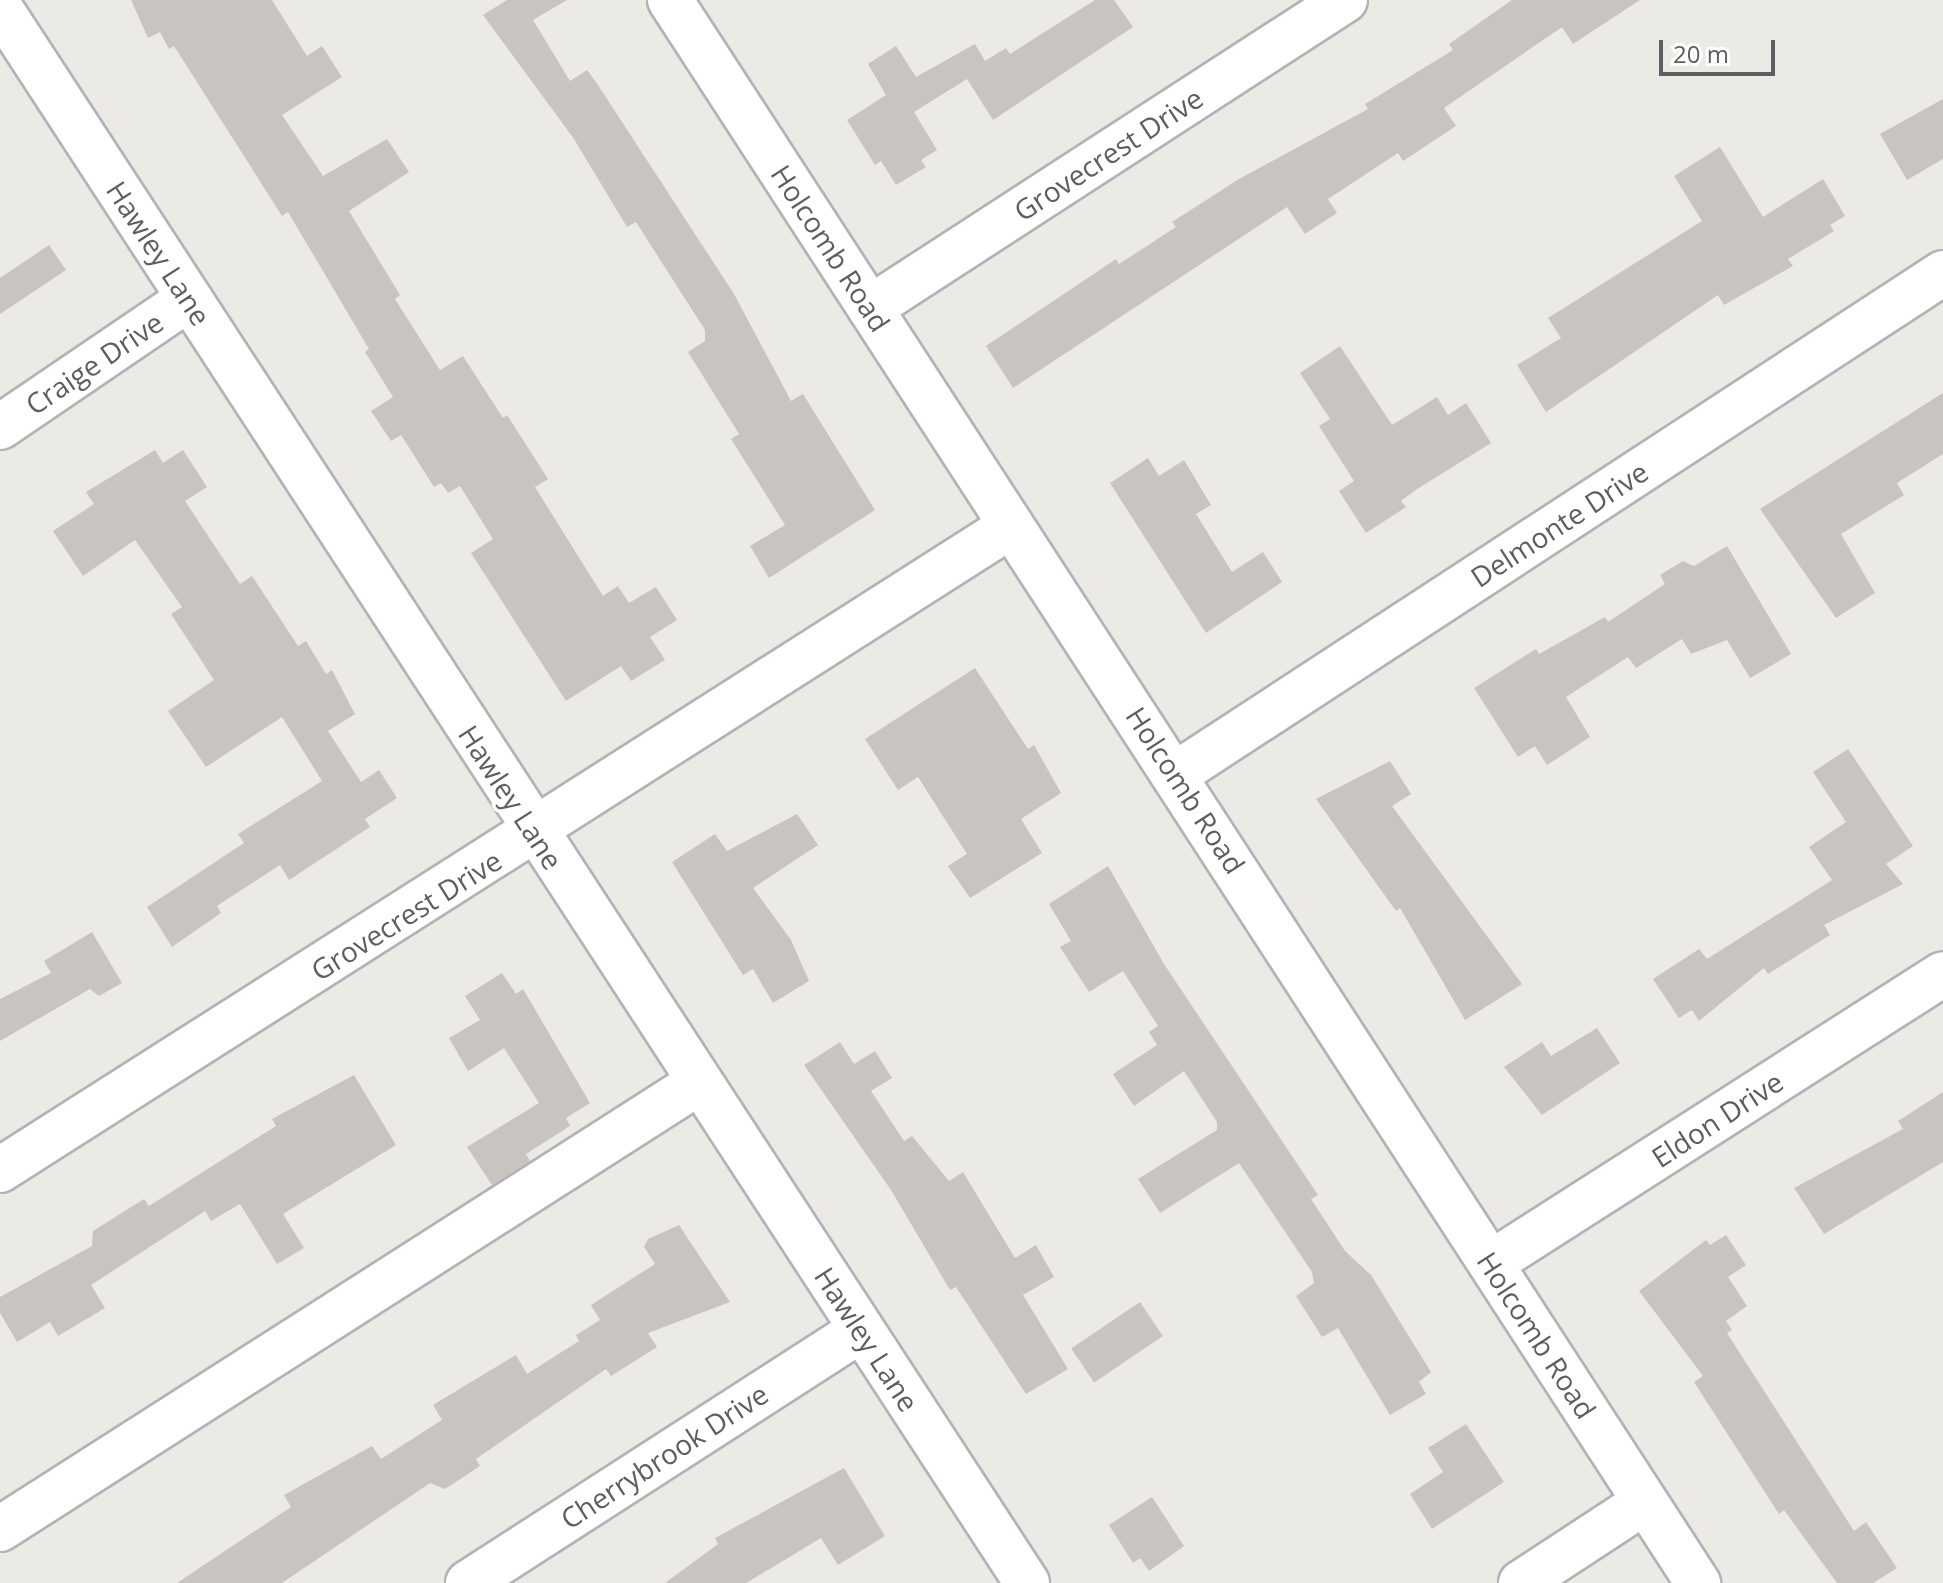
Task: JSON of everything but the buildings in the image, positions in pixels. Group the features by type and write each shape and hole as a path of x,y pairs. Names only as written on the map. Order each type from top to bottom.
{"street":[{"name":"Holcomb Road","path":"670,0 1011,526 1176,774 1698,1583"},
{"name":"Grovecrest Drive","path":"870,308 1345,0"},
{"name":"Hawley Lane","path":"0,8 535,834 861,1330 1015,1579"},
{"name":"Delmonte Drive","path":"1176,774 1943,273"},
{"name":"Craige Drive","path":"0,427 188,299"},
{"name":"Grovecrest Drive","path":"0,1170 535,834 1011,526"},
{"name":"Eldon Drive","path":"1491,1263 1943,974"},
{"path":"0,1529 698,1083"},
{"name":"Cherrybrook Drive","path":"468,1583 861,1330"},
{"path":"1521,1583 1645,1502"}]}
